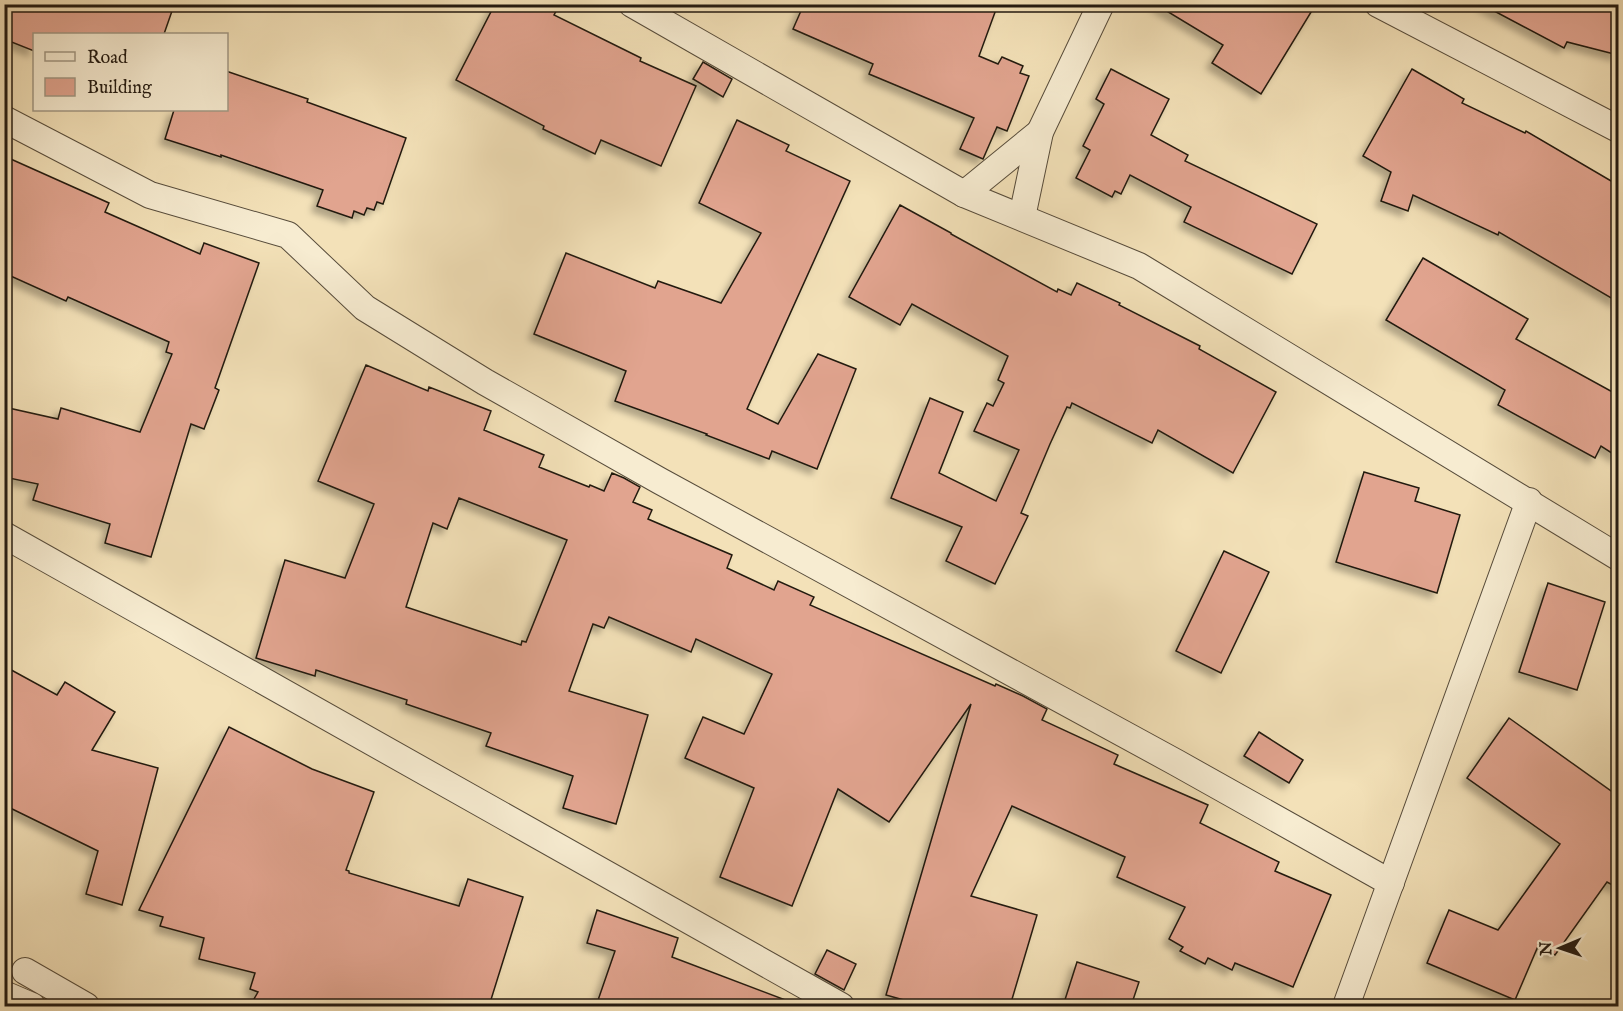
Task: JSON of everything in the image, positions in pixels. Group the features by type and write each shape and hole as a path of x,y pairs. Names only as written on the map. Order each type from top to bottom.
{"street":[{"path":"632,4 964,194 1139,266 1618,557"},
{"path":"1022,217 1040,132 1101,4"},
{"path":"1378,4 1618,129"},
{"path":"4,119 150,195 288,235 365,308 485,382 660,481 1178,763 1391,883"},
{"path":"964,194 1040,132"},
{"path":"1346,1006 1528,501"},
{"path":"4,535 841,1006"},
{"path":"25,971 86,1006"},
{"path":"4,994 32,1006"}],"building":[{"path":"14,4 152,4 172,11 164,33 33,33 33,51 4,39 4,29"},
{"path":"495,4 560,4 554,15 641,58 640,61 696,86 661,166 601,140 595,154 543,129 544,126 456,80"},
{"path":"804,4 998,4 979,56 998,64 1002,57 1023,66 1020,73 1029,76 1007,131 997,127 983,159 960,149 974,118 869,74 873,64 793,29"},
{"path":"1155,4 1316,4 1261,94 1212,63 1223,45"},
{"path":"1481,4 1618,4 1618,55 1567,42 1564,48"},
{"path":"703,62 732,79 723,97 693,79"},
{"path":"1111,69 1169,99 1151,135 1188,155 1185,161 1317,224 1292,274 1184,222 1191,207 1130,175 1121,194 1115,191 1112,197 1076,178 1090,150 1083,146 1104,104 1096,99"},
{"path":"1412,69 1464,99 1462,103 1525,133 1526,131 1618,185 1618,302 1499,232 1498,235 1413,195 1408,211 1381,201 1391,172 1363,156"},
{"path":"228,72 308,99 307,102 406,138 383,204 377,202 374,210 367,208 364,215 354,211 352,218 317,206 323,190 221,155 221,157 165,139 174,111 228,111"},
{"path":"737,120 789,145 786,151 850,181 747,409 778,424 818,354 856,369 817,469 772,451 769,459 615,401 626,371 534,334 566,253 655,288 658,281 721,303 761,233 699,203"},
{"path":"4,156 109,203 105,212 200,254 204,243 259,263 215,388 219,390 204,429 191,424 151,557 105,543 110,524 33,500 38,484 4,477 4,407 58,419 61,408 140,432 172,354 166,352 169,342 68,297 66,301 4,273"},
{"path":"900,205 1057,292 1058,289 1071,295 1077,283 1120,303 1119,305 1200,346 1199,349 1276,392 1233,473 1158,430 1152,443 1072,403 1070,408 1067,407 1050,444 1021,513 1028,516 995,584 946,561 962,527 891,498 930,398 963,412 939,473 996,501 1019,450 974,431 987,403 993,406 1004,383 998,380 1008,356 912,304 900,325 849,297"},
{"path":"1423,258 1528,319 1516,339 1618,395 1618,457 1601,446 1595,458 1498,405 1505,390 1386,320"},
{"path":"366,365 428,391 429,387 491,411 484,430 544,455 539,467 604,491 612,473 624,478 640,487 633,502 652,510 648,519 732,555 727,568 774,590 778,581 814,597 810,605 995,686 996,684 1023,696 1047,709 1042,720 1118,755 1114,764 1208,805 1200,823 1279,862 1275,871 1331,895 1293,987 1235,963 1232,970 1208,958 1205,964 1180,951 1183,947 1169,939 1185,907 1117,877 1125,857 1012,806 971,896 1037,915 1010,1006 925,1006 886,995 971,704 889,822 838,789 792,906 720,877 754,788 685,758 703,717 744,734 772,674 696,639 691,652 609,617 604,628 593,624 569,691 648,715 616,824 563,808 573,776 486,746 491,733 406,704 407,700 316,670 315,676 256,658 285,560 345,578 374,504 318,481","holes":["459,498 567,540 526,642 522,641 521,645 406,607 433,523 447,529"]},
{"path":"1364,472 1419,488 1415,501 1460,515 1437,593 1336,562"},
{"path":"1224,551 1269,572 1221,673 1176,651"},
{"path":"1548,583 1605,602 1577,690 1519,672"},
{"path":"4,666 57,695 65,682 115,712 92,750 158,768 122,905 86,894 98,851 4,805"},
{"path":"1509,718 1618,796 1618,888 1607,882 1555,955 1539,944 1515,1000 1427,963 1449,910 1498,930 1560,844 1467,778"},
{"path":"229,727 312,769 374,792 346,870 349,873 459,906 468,879 523,897 489,1006 250,1006 258,992 250,989 255,973 199,959 204,938 160,926 163,917 139,910"},
{"path":"1259,732 1303,760 1289,783 1244,756"},
{"path":"597,910 678,938 672,957 796,1004 796,1006 596,1006 615,951 587,943"},
{"path":"827,950 856,964 844,990 815,974"},
{"path":"1077,962 1139,982 1131,1006 1063,1006"}]}
